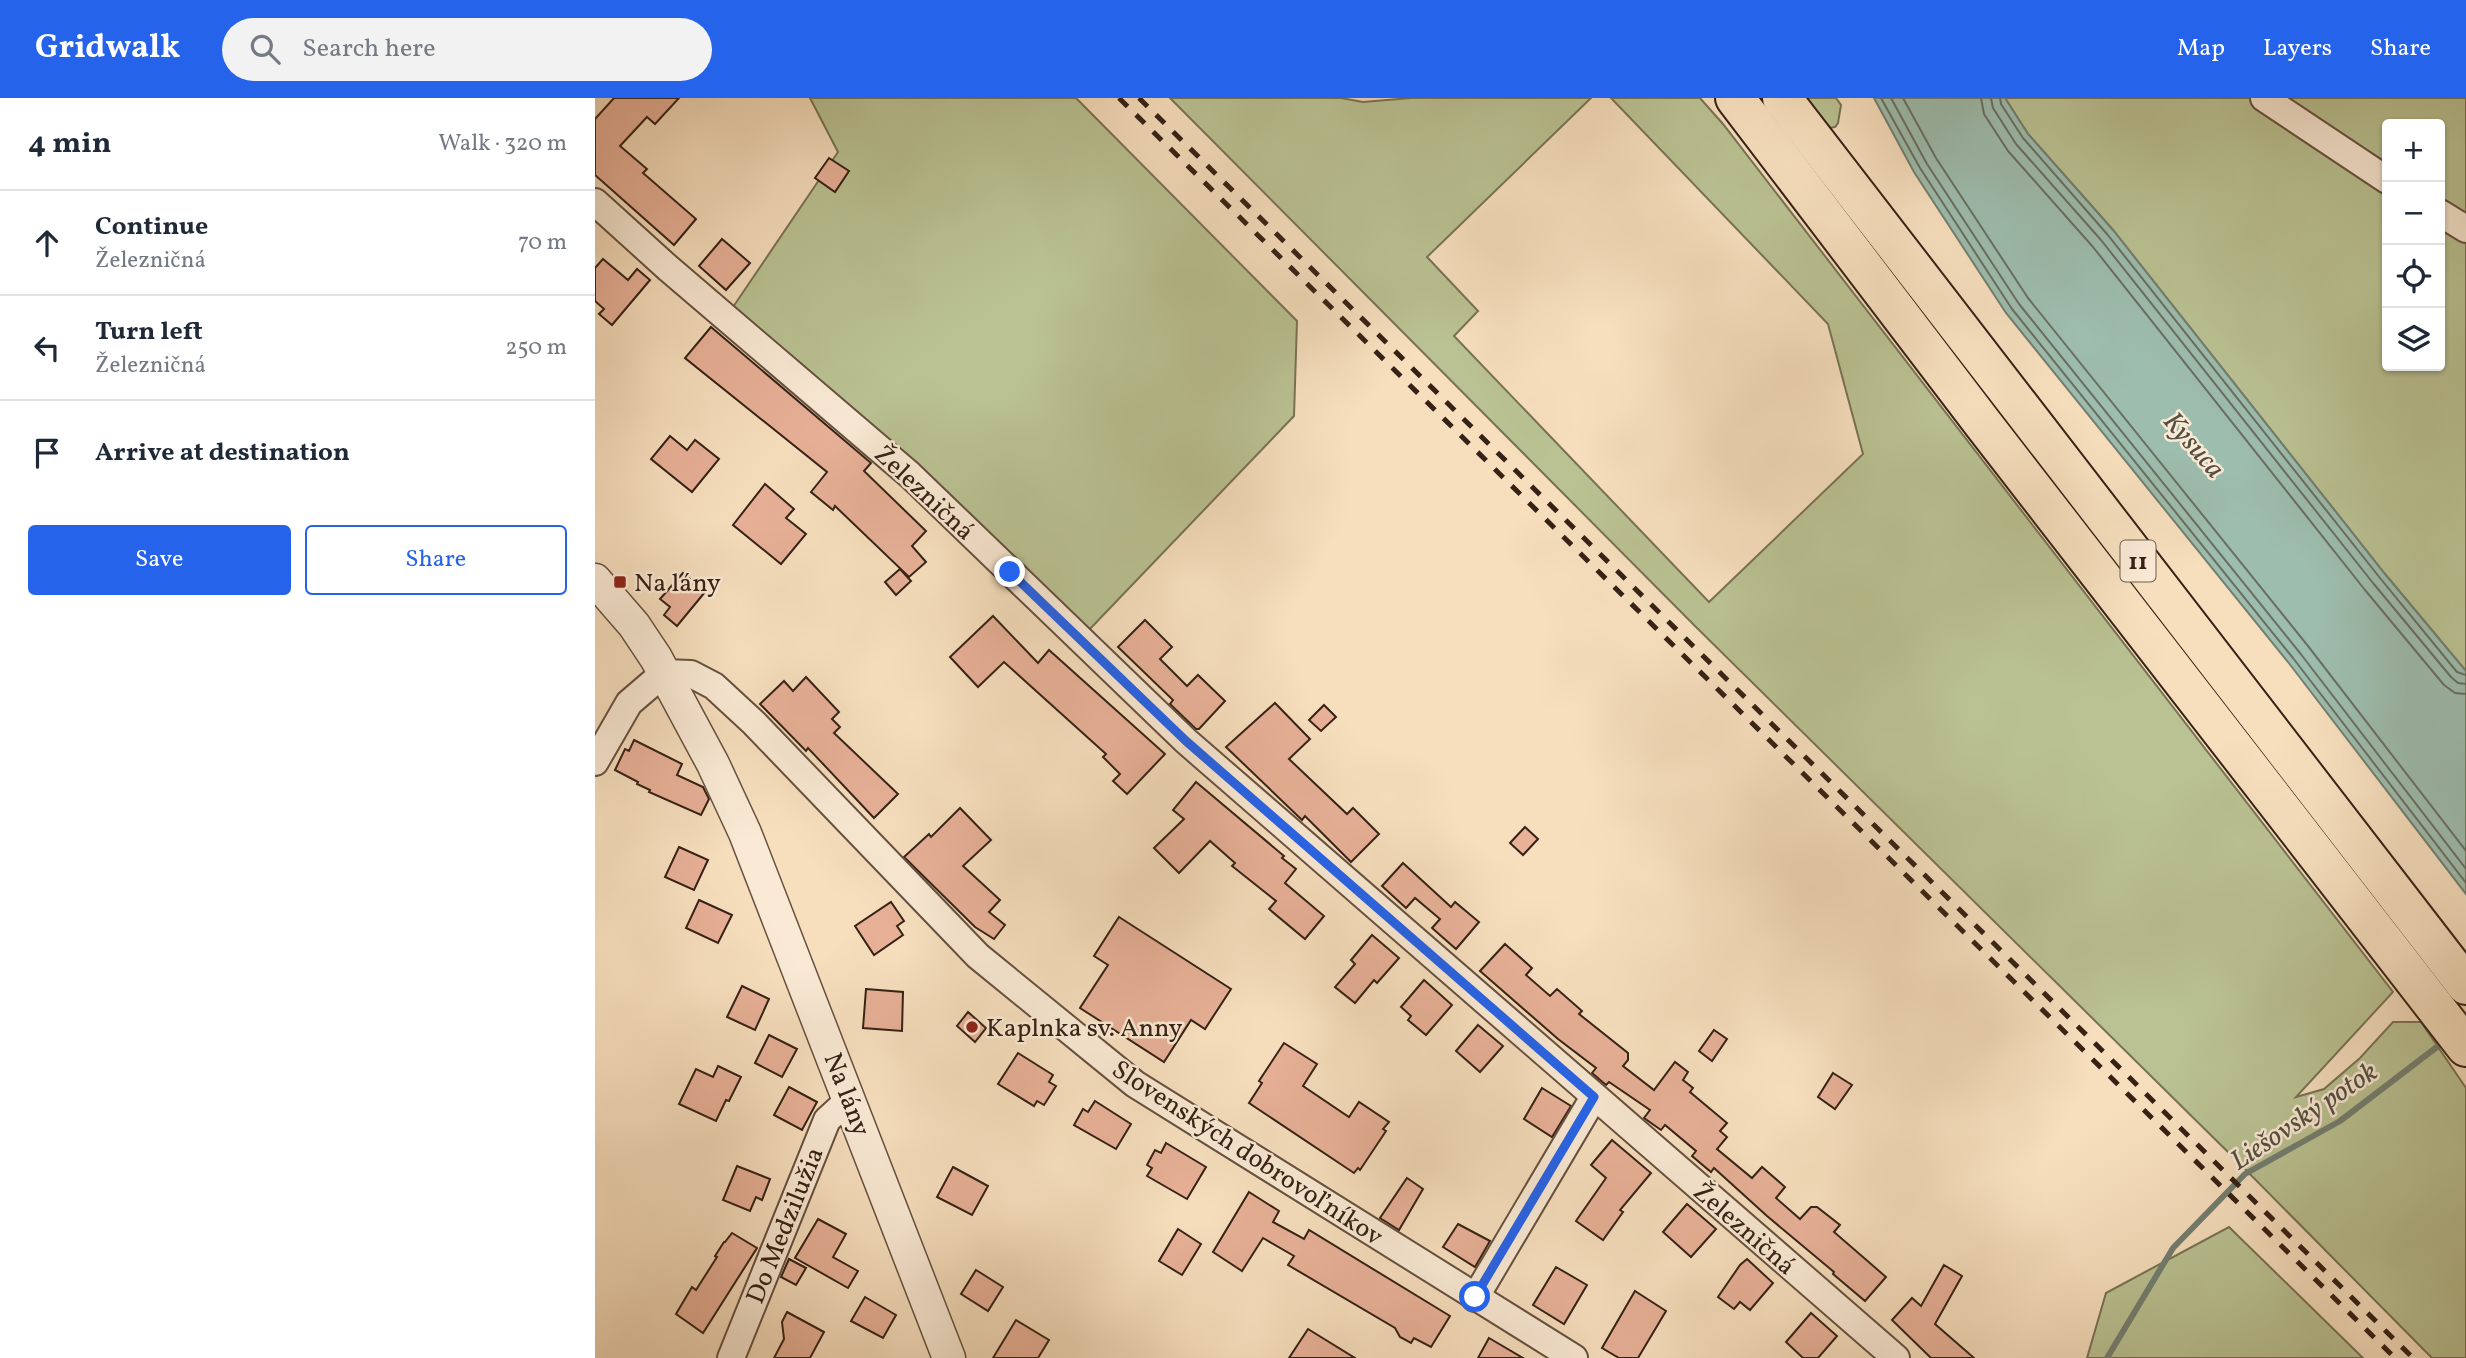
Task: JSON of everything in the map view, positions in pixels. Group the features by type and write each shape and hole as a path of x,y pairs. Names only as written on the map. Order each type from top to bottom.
{"main road":[{"name":"11","path":"1782,98 2466,985"},
{"name":"11","path":"1735,100 2458,1038"}],"street":[{"path":"2264,98 2382,177"},
{"name":"Železničná","path":"595,202 910,475 1186,741 1896,1358"},
{"path":"2445,216 2466,229"},
{"name":"Na lány","path":"595,580 634,625 664,673 713,764 745,833 949,1358"},
{"path":"598,747 629,703 664,673"},
{"name":"Slovenských dobrovoľníkov","path":"664,673 691,674 714,686 754,723 978,956 1135,1084 1574,1358"},
{"path":"1475,1297 1594,1097"},
{"name":"Do Medzilužia","path":"736,1356 827,1120 839,1110 851,1105"}],"green space":[{"path":"810,98 1076,98 1297,321 1294,416 1087,632 733,307 838,152"},
{"path":"1170,98 1341,98 1363,102 1411,98 1591,98 1427,257 1478,311 1454,336 1709,602 1863,454 1828,324 1611,98 1700,98 1723,124 2393,992 2296,1097 2324,1089 2360,1058 2393,1022 2421,1022 2466,1088 2466,1358 2432,1358 2233,1157 1694,625"},
{"path":"1806,98 1836,98 1841,105 1835,127 1829,128"},
{"path":"2005,98 2466,98 2466,671 2385,574 2113,230 2028,134"},
{"path":"2229,1227 2363,1358 2087,1358 2106,1293"}],"water":[{"name":"Kysuca","path":"1874,98 2005,98 2028,134 2113,230 2385,574 2466,671 2466,894 2288,662 2006,313 1914,172"}],"building":[{"path":"614,98 679,98 655,124 647,117 620,146 647,169 643,173 696,219 674,245 595,175 595,119"},
{"path":"829,158 849,171 835,192 815,178"},
{"path":"722,239 750,263 726,290 699,266"},
{"path":"603,259 628,280 637,269 650,280 612,325 599,314 604,309 595,301 595,268"},
{"path":"711,327 871,463 864,471 926,531 912,546 926,562 909,577 835,506 833,510 811,492 827,472 685,358"},
{"path":"670,436 687,450 695,440 719,459 692,492 651,459"},
{"path":"765,484 794,509 786,518 806,534 781,564 733,525"},
{"path":"900,569 911,581 896,595 885,582"},
{"path":"683,573 705,592 677,626 664,615 670,607 660,599"},
{"path":"993,616 1038,663 1049,650 1165,754 1127,794 1113,781 1120,774 1103,757 1106,754 1004,662 978,687 950,657"},
{"path":"1145,620 1172,647 1160,659 1187,686 1198,675 1225,701 1199,729 1170,704 1173,700 1118,647"},
{"path":"806,677 839,712 832,719 840,727 834,733 898,794 874,818 808,748 806,751 760,704 784,681 793,691"},
{"path":"1275,703 1310,739 1289,759 1347,814 1353,808 1379,834 1351,862 1305,816 1302,820 1226,747"},
{"path":"1324,705 1336,717 1321,731 1309,720"},
{"path":"634,740 682,764 677,775 703,787 709,799 701,815 649,792 650,790 637,784 638,782 615,770 625,749 629,751"},
{"path":"1196,782 1296,869 1285,883 1324,916 1305,939 1269,909 1276,901 1232,866 1235,863 1210,841 1179,873 1154,848 1184,819 1173,810"},
{"path":"960,808 991,840 963,866 1000,900 989,912 1005,925 994,939 975,927 904,857 929,834 931,837"},
{"path":"1525,827 1538,839 1523,855 1510,843"},
{"path":"679,847 708,860 694,890 665,877"},
{"path":"1403,863 1451,907 1455,902 1479,922 1456,949 1432,928 1440,919 1415,898 1406,908 1382,886"},
{"path":"699,900 732,915 718,943 686,928"},
{"path":"891,902 904,921 897,926 903,935 874,955 855,926"},
{"path":"1119,917 1231,989 1205,1029 1191,1020 1164,1062 1080,1008 1108,965 1094,956"},
{"path":"1372,935 1399,958 1377,983 1374,980 1355,1003 1335,987 1355,964 1351,960"},
{"path":"1505,944 1532,968 1526,975 1550,996 1557,989 1582,1011 1579,1014 1628,1053 1628,1060 1623,1066 1654,1090 1675,1062 1688,1072 1683,1080 1693,1088 1690,1092 1727,1123 1720,1131 1727,1137 1717,1149 1752,1178 1762,1167 1785,1187 1776,1198 1800,1219 1811,1207 1817,1207 1840,1225 1834,1232 1886,1277 1865,1301 1714,1168 1711,1172 1692,1156 1696,1151 1665,1125 1661,1130 1644,1118 1650,1110 1609,1082 1606,1085 1592,1073 1596,1068 1558,1039 1480,971"},
{"path":"1424,980 1452,1005 1426,1035 1408,1020 1411,1016 1401,1007"},
{"path":"742,986 769,999 755,1030 727,1017"},
{"path":"866,989 903,992 902,1031 863,1028"},
{"name":"Kaplnka sv. Anny","path":"968,1012 986,1028 975,1042 957,1026"},
{"path":"1478,1025 1503,1046 1480,1072 1456,1051"},
{"path":"1714,1030 1727,1039 1712,1061 1699,1051"},
{"path":"769,1035 797,1049 782,1077 755,1063"},
{"path":"1284,1043 1317,1064 1303,1086 1349,1117 1359,1102 1389,1122 1360,1170 1358,1168 1354,1173 1249,1103 1262,1083 1259,1081"},
{"path":"1018,1053 1053,1075 1049,1082 1056,1086 1044,1105 1037,1101 1034,1106 998,1084"},
{"path":"718,1066 741,1077 716,1121 679,1104 696,1069 713,1077"},
{"path":"1833,1073 1852,1085 1835,1109 1818,1097"},
{"path":"789,1087 817,1102 802,1130 774,1115"},
{"path":"1542,1088 1571,1106 1552,1137 1524,1119"},
{"path":"1095,1101 1131,1124 1116,1149 1074,1125 1083,1109 1088,1112"},
{"path":"1612,1140 1651,1173 1620,1210 1623,1212 1603,1240 1576,1221 1606,1178 1591,1165"},
{"path":"1166,1143 1206,1167 1187,1199 1147,1176 1152,1168 1147,1165 1155,1150 1161,1153"},
{"path":"737,1166 770,1179 762,1200 756,1197 750,1211 723,1200"},
{"path":"953,1167 988,1186 972,1215 937,1197"},
{"path":"1407,1178 1423,1189 1399,1230 1380,1218"},
{"path":"1249,1192 1279,1211 1273,1222 1304,1239 1309,1230 1450,1316 1431,1347 1414,1338 1411,1343 1400,1337 1395,1328 1288,1265 1294,1256 1263,1238 1242,1271 1213,1252"},
{"path":"1687,1204 1716,1229 1691,1257 1663,1232"},
{"path":"818,1219 846,1234 833,1257 858,1271 848,1288 795,1258"},
{"path":"1458,1224 1490,1241 1475,1267 1443,1247"},
{"path":"1178,1229 1201,1244 1182,1275 1159,1261"},
{"path":"732,1233 757,1248 703,1333 676,1314 692,1287 696,1290"},
{"path":"789,1259 806,1268 796,1285 781,1277"},
{"path":"1747,1259 1773,1283 1750,1310 1740,1302 1734,1309 1718,1297"},
{"path":"1944,1265 1962,1276 1935,1324 1974,1358 1931,1358 1892,1320 1912,1298 1921,1306"},
{"path":"1556,1267 1587,1285 1564,1324 1533,1305"},
{"path":"976,1270 1003,1287 988,1311 961,1294"},
{"path":"1635,1291 1666,1311 1638,1358 1619,1358 1602,1348"},
{"path":"865,1297 896,1315 883,1338 851,1321"},
{"path":"787,1312 824,1332 810,1358 774,1358 784,1339 782,1322"},
{"path":"1811,1313 1837,1336 1818,1358 1803,1358 1786,1342"},
{"path":"1016,1320 1049,1340 1038,1358 993,1358"},
{"path":"1308,1329 1355,1358 1289,1358"},
{"path":"1489,1338 1523,1358 1478,1358"}],"waterway":[{"name":"Liešovský potok","path":"2107,1358 2173,1248 2245,1174 2340,1121 2446,1040"}],"railway":[{"path":"1119,98 2395,1358"},
{"path":"1139,98 2413,1358"}],"place":[{"name":"Na lány","path":"620,582"},
{"name":"Kaplnka sv. Anny","path":"972,1027"}],"route":[{"path":"1010,572 1186,741 1594,1097 1475,1297"}]}
